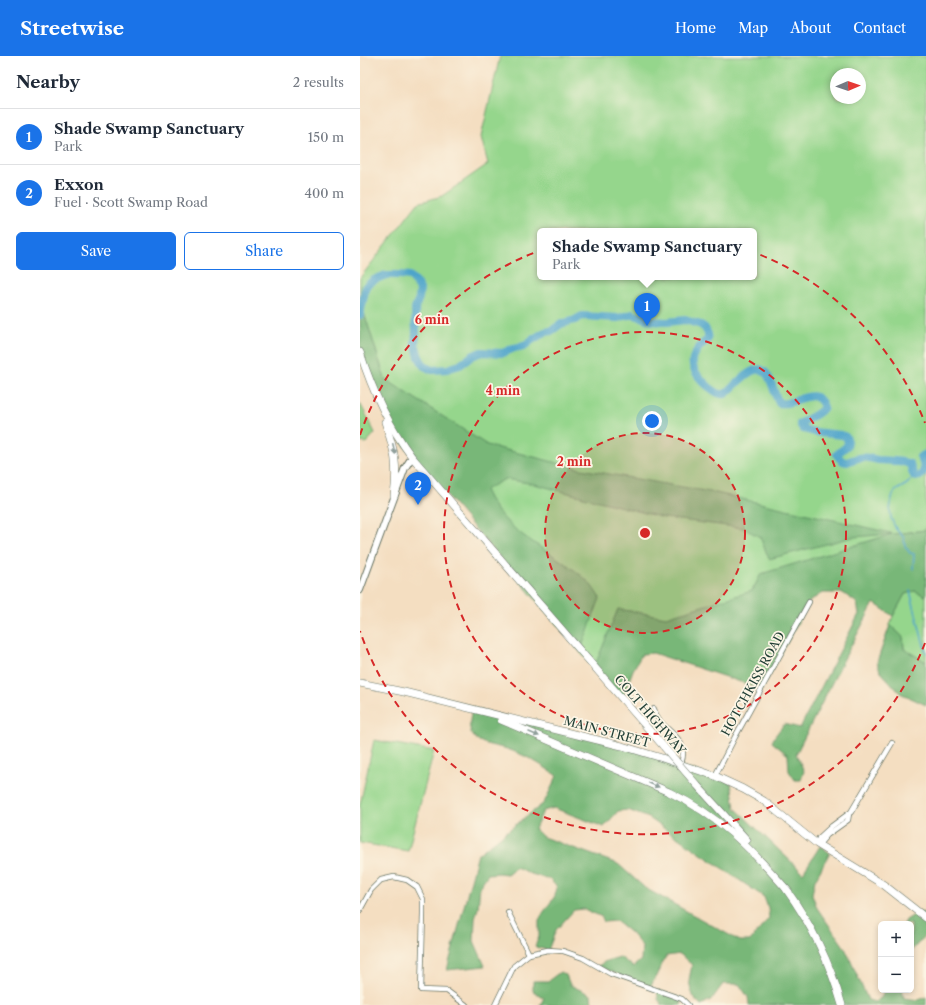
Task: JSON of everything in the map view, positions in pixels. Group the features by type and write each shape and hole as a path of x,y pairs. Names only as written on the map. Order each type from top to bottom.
{"highway":[{"path":"360,352 394,451 397,469 394,496"},
{"name":"COLT HIGHWAY","path":"376,399 390,425 412,457 696,784 765,861 805,916 822,949 833,976 842,1005"},
{"name":"MAIN STREET","path":"360,682 622,746 682,764 715,776 744,789 764,801 817,844 884,885 926,918"},
{"path":"472,709 542,737 689,802 714,818 736,836 757,856 788,892"}],"main road":[{"path":"360,590 394,496 405,468 412,457"}],"street":[{"name":"HOTCHKISS ROAD","path":"715,776 809,602"},
{"path":"654,709 660,721 677,737 683,746 684,757 682,764"},
{"path":"817,844 819,838 832,826 849,814 892,743"},
{"path":"360,910 371,890 381,880 394,877 407,880 417,887 422,899 423,913 421,990 447,991 466,1005"},
{"path":"508,912 529,954"},
{"path":"496,1005 514,966 529,954 548,950 563,950 583,958 611,974 682,999 688,1005"}],"green space":[{"path":"500,56 926,56 926,530 895,534 594,668 580,652 544,568 393,384 385,379 360,300 360,278 418,203 442,196 488,164 481,137"},
{"path":"360,300 385,379 487,445 581,469 716,493 895,534 926,530 926,596 915,591 905,594 893,616 874,603 796,754 804,771 801,780 795,780 789,771 788,755 772,742 784,724 800,728 859,614 857,603 843,593 822,593 809,602 762,689 653,653 642,654 633,670 622,699 594,668 618,609 666,617 752,591 761,574 892,534 853,537 769,559 760,537 743,528 664,518 534,484 505,479 485,490 504,518 528,539 570,566 586,579 600,598 580,652 397,437 360,352"},
{"path":"360,403 375,433 366,443 360,442"},
{"path":"915,591 926,596 926,662 904,649 903,637 890,625 893,616 905,594"},
{"path":"890,625 903,637 904,649 926,662 926,705 900,693 880,671 877,662"},
{"path":"472,709 622,746 731,783 735,808 803,873 820,846 830,853 815,880 812,894 817,908 845,948 868,1000 875,1002 882,997 883,993 903,993 904,998 919,1000 926,997 926,1005 749,1005 748,997 739,984 723,984 712,999 701,1005 692,996 689,980 692,965 680,954 666,956 650,988 598,966 606,961 620,957 633,967 641,960 642,946 631,933 616,921 604,922 602,917 584,909 574,910 556,930 548,950 535,946 539,937 539,921 555,896 557,887 549,879 531,874 516,867 507,874 488,874 480,886 478,908 475,919 474,941 485,966 447,970 478,854 544,803 557,776 522,755 479,741 472,735 470,721","holes":["554,808 604,827 618,811 628,810 649,818 764,897 768,908 769,918 750,941 740,941 645,888 618,864 543,837 535,829 543,811"]},
{"path":"374,740 434,751 408,851 360,843 360,805"},
{"path":"919,912 926,913 926,935 914,948 914,921 906,920"},
{"path":"560,972 566,975 570,985 591,995 592,1005 540,1005 544,998 533,991 533,981 548,981"},
{"path":"657,990 682,999 681,1005 662,1005 658,999"}],"waterway":[{"path":"360,315 366,286 374,280 386,275 410,276 420,289 419,298 415,308 415,343 419,357 424,366 432,370 447,369 460,365 472,356 481,352 503,353 514,348 524,346 545,332 551,331 561,324 575,320 582,316 618,318 632,314 652,321 667,322 685,320 701,325 705,328 708,334 708,339 696,352 693,358 694,369 702,381 720,394 725,394 752,371 763,371 770,379 779,403 792,402 810,396 820,400 824,407 822,410 800,424 803,429 814,432 842,435 846,437 848,441 847,446 837,454 842,461 847,462 856,458 864,457 878,460 898,461 910,464 915,477 920,476 924,471 923,462 920,457 926,454"},
{"path":"913,569 914,554 910,553 905,546 904,538 896,529 891,518 890,510 892,497 895,491 907,484 914,476"},
{"path":"910,591 926,653"}],"place":[{"name":"Shade Swamp Sanctuary","path":"647,326"},
{"name":"Exxon","path":"418,505"}]}
